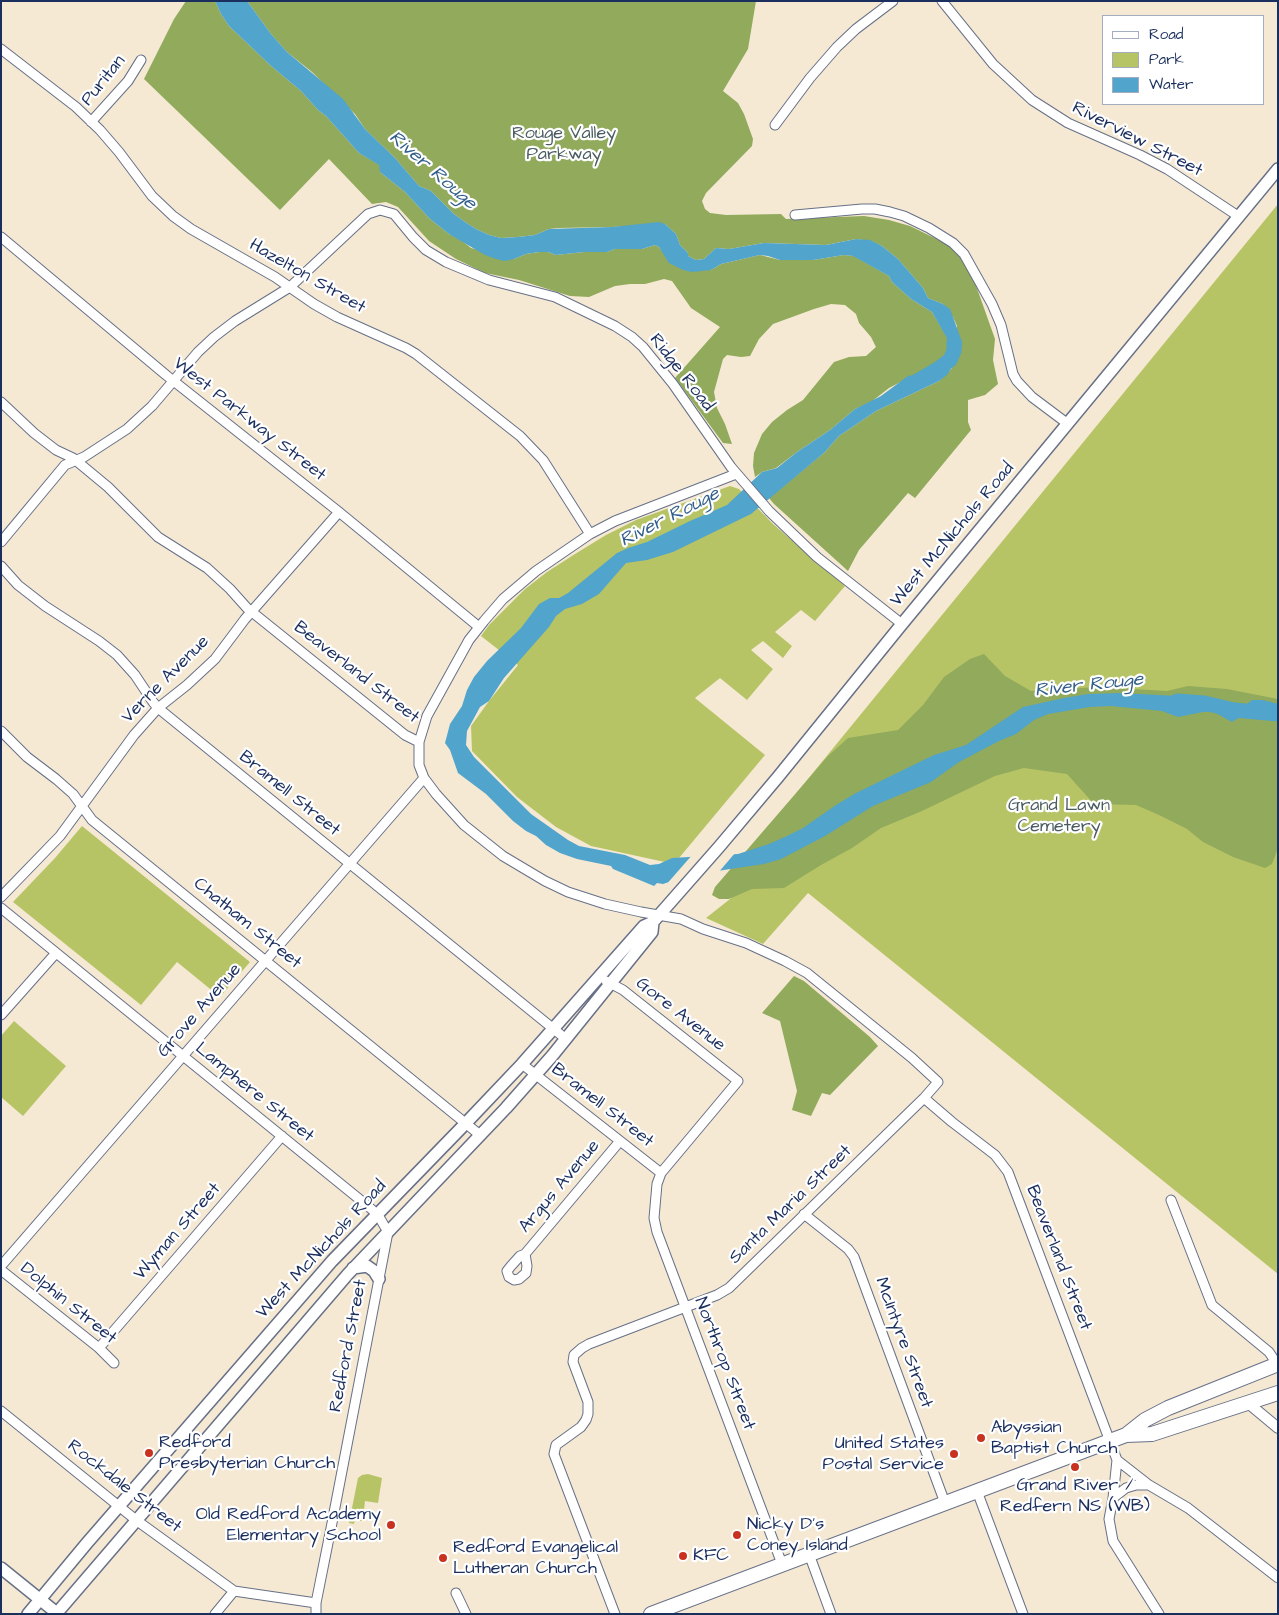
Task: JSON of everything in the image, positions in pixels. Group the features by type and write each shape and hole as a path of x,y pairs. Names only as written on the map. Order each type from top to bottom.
{"main road":[{"name":"West McNichols Road","path":"28,1614 332,1261 522,1064 644,926 660,915 719,847 1278,169"},
{"name":"West McNichols Road","path":"57,1613 326,1299 536,1075 652,932 660,915"},
{"path":"332,1261 351,1271 367,1266 374,1271 379,1279"},
{"path":"310,1286 326,1299"},
{"path":"651,1614 1126,1435 1145,1420 1168,1408 1278,1365"},
{"path":"1232,1382 1248,1403"},
{"path":"1126,1435 1152,1434 1278,1393"},
{"path":"137,1486 142,1495 153,1500"},
{"path":"1,1568 57,1613"}],"street":[{"path":"775,125 810,78 837,47 856,29 894,1"},
{"name":"Riverview Street","path":"942,1 994,64 1038,105 1068,124 1168,170 1238,216"},
{"name":"Hazelton Street","path":"1,49 76,107 119,152 152,196 190,229 275,277 314,304 337,317 416,354 520,436 543,460 590,534"},
{"name":"Puritan","path":"91,122 128,81 141,60"},
{"path":"795,215 875,209 904,216 930,228 953,242 964,254 992,304 1001,325 1013,374 1017,381 1032,397 1068,424"},
{"name":"Ridge Road","path":"290,287 368,214 380,210 387,211 398,218 426,250 446,262 489,280 555,297 615,326 643,346 674,384 710,440 738,477 768,511 817,557 902,624"},
{"name":"West Parkway Street","path":"1,237 174,381 339,512 479,627"},
{"path":"1,542 65,465 84,457 126,429 152,406 198,352 214,337 235,321 290,287"},
{"name":"Beaverland Street","path":"1,402 34,433 56,450 76,460 108,487 158,537 216,575 252,612 405,735 420,742 420,765 424,778 436,794 470,830 503,856 546,882 568,892 605,904 681,919 703,929 746,943 786,961 807,973 876,1030"},
{"path":"420,742 427,716 469,640 504,600 536,571 590,534 615,521 738,477"},
{"name":"Verne Avenue","path":"1,897 60,836 134,734 158,708 215,659 232,634 339,512"},
{"name":"Bramell Street","path":"1,566 18,585 45,606 100,641 118,655 132,671 158,708 566,1039"},
{"name":"Chatham Street","path":"1,731 27,757 73,794 92,820 480,1135"},
{"name":"Grove Avenue","path":"1,1266 424,778"},
{"name":"Lamphere Street","path":"1,908 378,1214 388,1232"},
{"path":"1,1015 56,953"},
{"name":"Gore Avenue","path":"600,976 610,984 623,990 738,1082 661,1173"},
{"name":"Santa Maria Street","path":"615,1614 554,1454 556,1445 582,1427 588,1414 588,1402 573,1362 574,1355 589,1344 717,1295 729,1288 924,1098 938,1082 912,1058 876,1030"},
{"name":"Bramell Street","path":"522,1064 661,1173"},
{"name":"Beaverland Street","path":"924,1098 995,1155 1008,1172 1118,1460 1149,1485 1188,1508 1278,1578"},
{"name":"Wyman Street","path":"99,1348 282,1136"},
{"name":"Argus Avenue","path":"525,1254 620,1141"},
{"name":"Northrop Street","path":"661,1173 657,1184 654,1210 655,1225 782,1564"},
{"path":"1171,1200 1212,1304 1269,1352 1278,1365"},
{"name":"McIntyre Street","path":"804,1214 848,1249 854,1257 945,1503"},
{"name":"Redford Street","path":"316,1614 316,1603 388,1232"},
{"name":"Dolphin Street","path":"1,1270 99,1348 114,1363"},
{"path":"1248,1403 1278,1428"},
{"name":"Rockdale Street","path":"1,1411 119,1507 234,1591 316,1603"},
{"path":"1118,1460 1109,1519 1113,1541 1159,1614"},
{"path":"1113,1498 1126,1488 1136,1485 1149,1485"},
{"path":"977,1491 1022,1614"},
{"path":"809,1554 831,1614"},
{"path":"215,1614 234,1591"},
{"path":"456,1593 466,1614"}],"green space":[{"path":"186,1 215,1 229,26 301,91 359,153 380,165 380,172 405,192 430,219 471,248 514,259 526,254 539,252 548,252 556,255 607,252 615,249 642,249 655,245 661,250 711,270 721,264 760,255 780,260 813,260 844,255 854,256 889,276 892,282 911,299 932,312 953,347 946,367 939,374 930,378 921,378 914,375 889,388 871,402 855,409 830,430 776,468 762,472 755,477 753,466 754,453 762,434 772,422 803,400 834,362 849,357 866,356 876,347 871,337 859,323 856,314 845,305 831,304 814,309 773,324 759,339 750,356 727,355 723,359 714,392 717,408 732,444 723,443 675,378 720,327 691,308 672,281 664,279 645,284 615,286 589,297 570,296 519,280 485,273 456,259 429,241 398,207 386,202 372,204 329,159 280,210 144,79 174,19"},
{"name":"Rouge Valley Parkway","path":"247,1 756,1 748,49 723,91 738,103 744,114 753,139 752,146 706,193 702,201 705,209 710,213 726,215 781,214 786,219 864,216 910,226 953,247 965,263 974,280 995,339 993,360 998,384 985,395 968,400 968,422 971,430 915,498 908,493 859,550 848,571 769,498 825,452 839,436 876,411 939,381 952,368 957,326 953,317 943,304 928,298 923,288 898,259 882,246 871,241 856,239 826,245 764,243 729,249 716,248 704,259 696,260 688,256 688,253 680,245 676,234 665,224 558,228 549,229 535,235 518,237 501,238 489,235 465,222 431,191 419,186 395,158 365,129 355,114 312,72 287,52"},
{"name":"Grand Lawn Cemetery","path":"1278,204 1278,1274 808,893 763,944 706,918 749,884 749,851"},
{"path":"730,486 739,489 773,524 845,586 815,621 801,610 775,632 792,646 783,658 763,641 751,650 773,669 747,700 720,678 695,698 765,755 674,864 591,846 556,827 517,797 472,751 471,726 518,665 481,636 489,625 525,589 547,572 606,535 636,520"},
{"path":"984,654 1005,676 1031,691 1098,687 1167,691 1188,686 1227,689 1278,699 1278,848 1272,864 1265,868 1233,857 1203,842 1187,829 1136,805 1094,804 1067,774 1024,768 995,776 922,811 881,828 852,848 784,888 752,889 729,899 719,899 712,895 715,887 828,756 848,738 898,730 923,705 944,677 970,659"},
{"path":"82,826 250,962 220,997 177,962 141,1005 13,902 55,858"},
{"path":"794,976 804,981 878,1046 830,1095 822,1093 811,1116 792,1110 797,1091 780,1021 762,1013"},
{"path":"14,1021 66,1066 23,1116 1,1097 1,1036"},
{"path":"368,1474 382,1478 378,1503 365,1501 364,1510 367,1513 367,1518 363,1521 358,1521 355,1517 354,1524 349,1523 358,1478"}],"water":[{"path":"215,1 247,1 287,52 343,99 365,129 395,158 419,186 431,191 465,222 489,235 501,238 518,237 535,235 549,229 612,227 659,222 665,224 676,234 680,245 688,253 688,256 696,260 704,259 716,248 729,249 764,243 826,245 856,239 870,240 882,246 898,259 923,288 928,298 950,309 962,342 961,352 947,375 939,381 876,411 839,436 825,452 751,514 673,552 647,560 626,563 599,594 582,604 565,609 556,616 549,627 504,678 489,701 480,707 467,731 466,745 474,757 531,814 568,840 579,846 625,855 650,865 659,864 672,858 738,854 787,836 803,828 856,793 934,755 966,745 1023,707 1064,698 1088,694 1120,693 1178,696 1191,699 1200,704 1208,701 1215,702 1227,710 1237,712 1252,700 1263,700 1278,704 1278,714 1274,710 1255,708 1232,722 1214,712 1203,712 1178,717 1162,711 1111,706 1090,707 1048,714 1034,720 1016,734 959,762 931,782 873,806 825,836 781,859 764,864 690,875 663,884 657,883 654,886 613,869 611,866 577,859 560,853 546,845 513,821 486,794 458,773 450,750 445,743 450,724 462,706 467,690 474,677 487,661 521,628 539,604 550,598 559,598 568,593 617,553 647,542 727,505 762,472 777,468 830,430 855,409 881,396 908,376 914,375 921,378 930,378 939,374 946,367 952,347 932,312 911,299 892,282 889,276 853,256 844,255 813,260 780,260 760,255 721,264 711,270 692,272 669,263 659,247 655,245 642,249 615,249 607,252 556,255 548,252 539,252 505,261 485,255 449,234 430,219 405,192 380,172 379,165 359,153 301,91 229,26"}],"pier":[{"path":"735,853 718,873 691,877 665,886 693,854"}],"waterway":[{"name":"River Rouge","path":"907,387 950,360 954,351 954,342"},
{"name":"River Rouge","path":"1177,701 1204,703 1234,710 1278,714"}],"place":[{"name":"Abyssian Baptist Church","path":"981,1438"},
{"name":"Redford Presbyterian Church","path":"149,1453"},
{"name":"United States Postal Service","path":"954,1454"},
{"name":"Grand River / Redfern NS (WB)","path":"1075,1467"},
{"name":"Old Redford Academy Elementary School","path":"391,1525"},
{"name":"Nicky D's Coney Island","path":"737,1535"},
{"name":"KFC","path":"683,1556"},
{"name":"Redford Evangelical Lutheran Church","path":"443,1558"}]}
